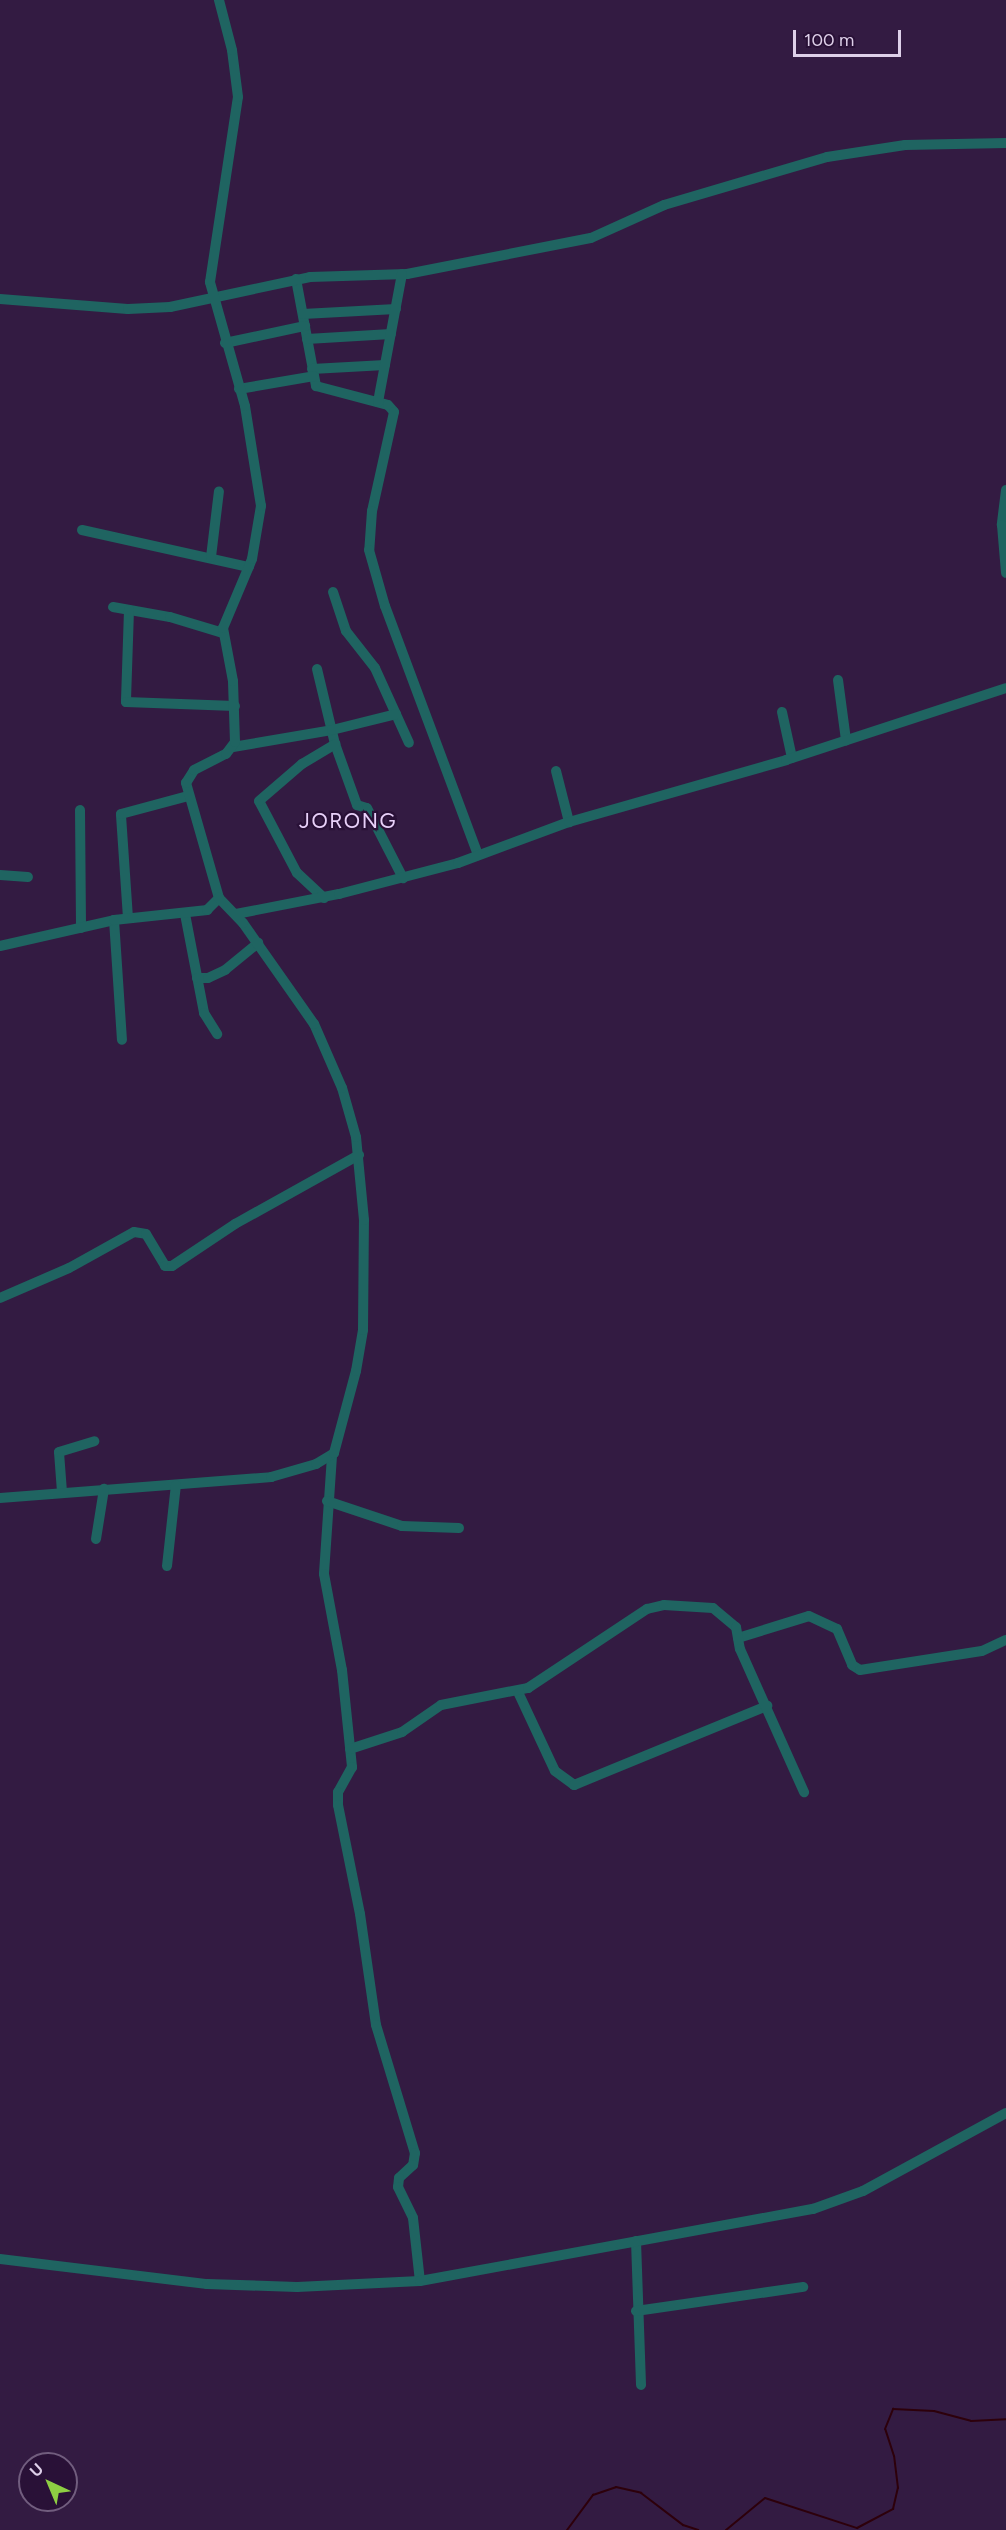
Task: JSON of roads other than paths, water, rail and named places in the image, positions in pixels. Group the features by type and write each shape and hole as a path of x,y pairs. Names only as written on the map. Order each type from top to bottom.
{"street":[{"path":"219,0 234,58 238,97 210,266 214,301 251,439 261,506 260,529 249,567 226,613 223,633 235,706 233,747"},
{"path":"0,299 128,309 214,301 296,279 402,274 591,238 664,205 718,191 769,171 826,157 905,145 1006,143"},
{"path":"378,402 402,274"},
{"path":"296,279 313,373 318,388 378,402 394,412 372,511 371,557 452,794 478,855"},
{"path":"225,343 304,320 396,309"},
{"path":"307,339 391,334"},
{"path":"239,389 313,373 385,365"},
{"path":"211,557 219,490"},
{"path":"1006,490 1002,525 1006,573"},
{"path":"82,530 249,567"},
{"path":"333,592 346,632 375,668 409,743"},
{"path":"113,607 223,633"},
{"path":"129,610 126,702 235,706"},
{"path":"317,669 335,744 357,805 367,808 403,878"},
{"path":"838,680 846,740"},
{"path":"236,914 324,898 403,878 478,855 569,822 792,758 1006,688"},
{"path":"782,712 792,758"},
{"path":"396,714 332,730 233,747 190,774 188,796 219,898 236,914 258,943 314,1024 350,1112 359,1155 364,1220 361,1351 332,1455 327,1501 324,1574 342,1670 352,1767 338,1792 339,1805 360,1914 376,2025 415,2153 413,2165 399,2178 398,2187 413,2218 420,2282"},
{"path":"324,898 297,873 259,801 302,764 335,744"},
{"path":"556,771 569,822"},
{"path":"128,918 121,814 188,796"},
{"path":"80,810 81,928"},
{"path":"0,875 28,877"},
{"path":"0,946 114,920 185,914 212,907 219,898"},
{"path":"185,914 204,1013 217,1034"},
{"path":"114,920 122,1040"},
{"path":"197,978 208,978 225,970 258,943"},
{"path":"0,1298 69,1268 134,1232 146,1234 165,1266 171,1266 245,1218 359,1155"},
{"path":"62,1492 59,1452 94,1441"},
{"path":"0,1498 271,1477 316,1464 332,1455"},
{"path":"167,1566 176,1485"},
{"path":"96,1539 104,1489"},
{"path":"327,1501 402,1526 459,1528"},
{"path":"350,1749 402,1732 441,1705 518,1692 542,1681 639,1613 654,1606 718,1609 731,1620 804,1792"},
{"path":"738,1638 809,1616 837,1629 852,1665 860,1670 982,1651 1006,1640"},
{"path":"518,1692 555,1771 574,1785 767,1706"},
{"path":"0,2259 184,2283 277,2287 420,2282 822,2206 863,2191 1006,2113"},
{"path":"636,2241 636,2311 641,2385"},
{"path":"636,2311 803,2287"}],"waterway":[{"path":"726,2530 765,2498 857,2528 893,2509 898,2488 894,2456 885,2429 893,2409 934,2411 971,2421 1006,2419"},
{"path":"567,2530 593,2495 616,2487 641,2493 683,2525 698,2530"}],"district":[{"name":"JORONG","path":"348,821"}]}
